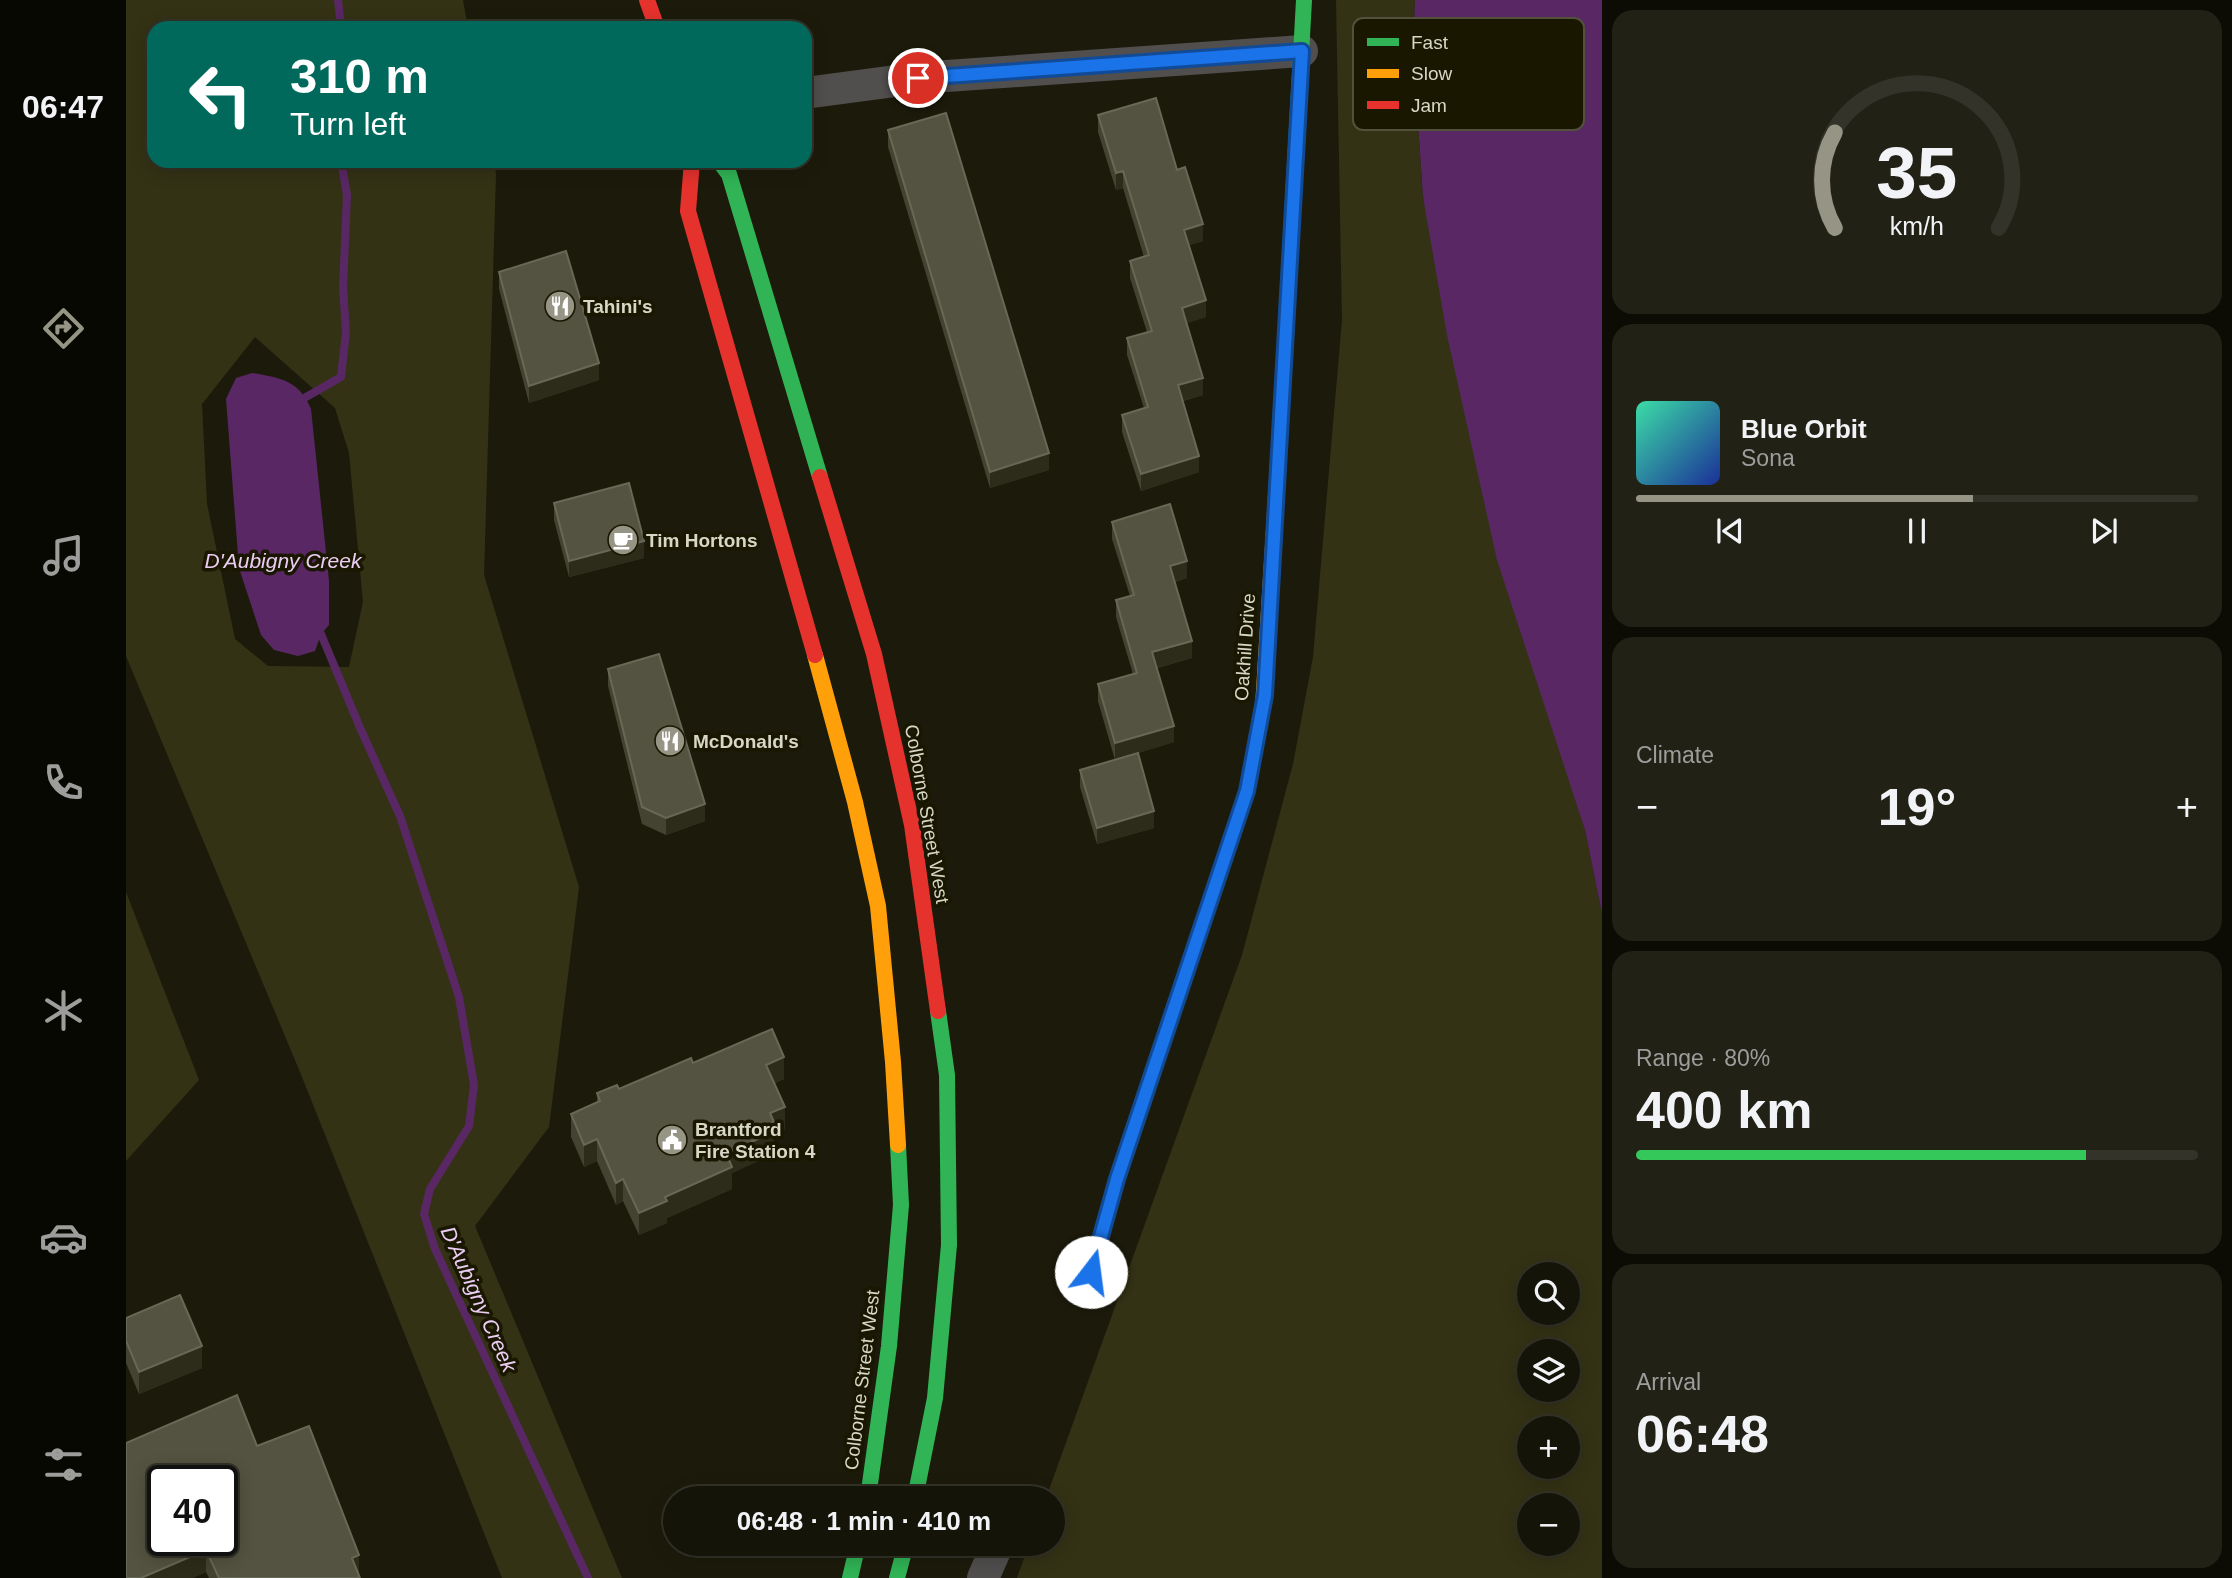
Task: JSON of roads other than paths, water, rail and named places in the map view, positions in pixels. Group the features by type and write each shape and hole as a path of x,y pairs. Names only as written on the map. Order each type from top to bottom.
{"main road":[{"path":"647,0 654,21"},
{"name":"Oakhill Drive","path":"1091,1272 1117,1179 1247,791 1265,695 1304,0"},
{"name":"Colborne Street West","path":"691,168 688,211 820,670 855,803 878,906 893,1062 901,1205 897,1278 870,1486"},
{"name":"Colborne Street West","path":"724,168 729,174 874,654 912,825 947,1075 948,1232 935,1398 917,1486"},
{"path":"850,1578 855,1556"},
{"path":"897,1578 903,1556"}],"street":[{"path":"812,92 918,78 1302,51"},
{"path":"983,1578 993,1556"}],"water":[{"path":"1415,0 1602,0 1602,914 1585,830 1497,560 1447,335 1423,197 1418,130 1584,130 1584,18 1414,18"},
{"name":"D'Aubigny Creek","path":"252,373 288,382 301,392 311,409 329,581 329,625 321,634 315,651 298,656 274,650 261,635 239,568 226,399 236,378"}],"waterway":[{"name":"D'Aubigny Creek","path":"338,0 340,21"},
{"name":"D'Aubigny Creek","path":"306,397 341,377 346,332 343,288 347,195 342,168"},
{"name":"D'Aubigny Creek","path":"321,634 400,816 459,997 474,1085 469,1126 430,1189 424,1214 435,1249 588,1578"}],"place":[{"name":"Tahini's","path":"560,306"},
{"name":"Tim Hortons","path":"623,540"},
{"name":"McDonald's","path":"670,741"},
{"name":"Brantford Fire Station 4","path":"672,1140"}]}
